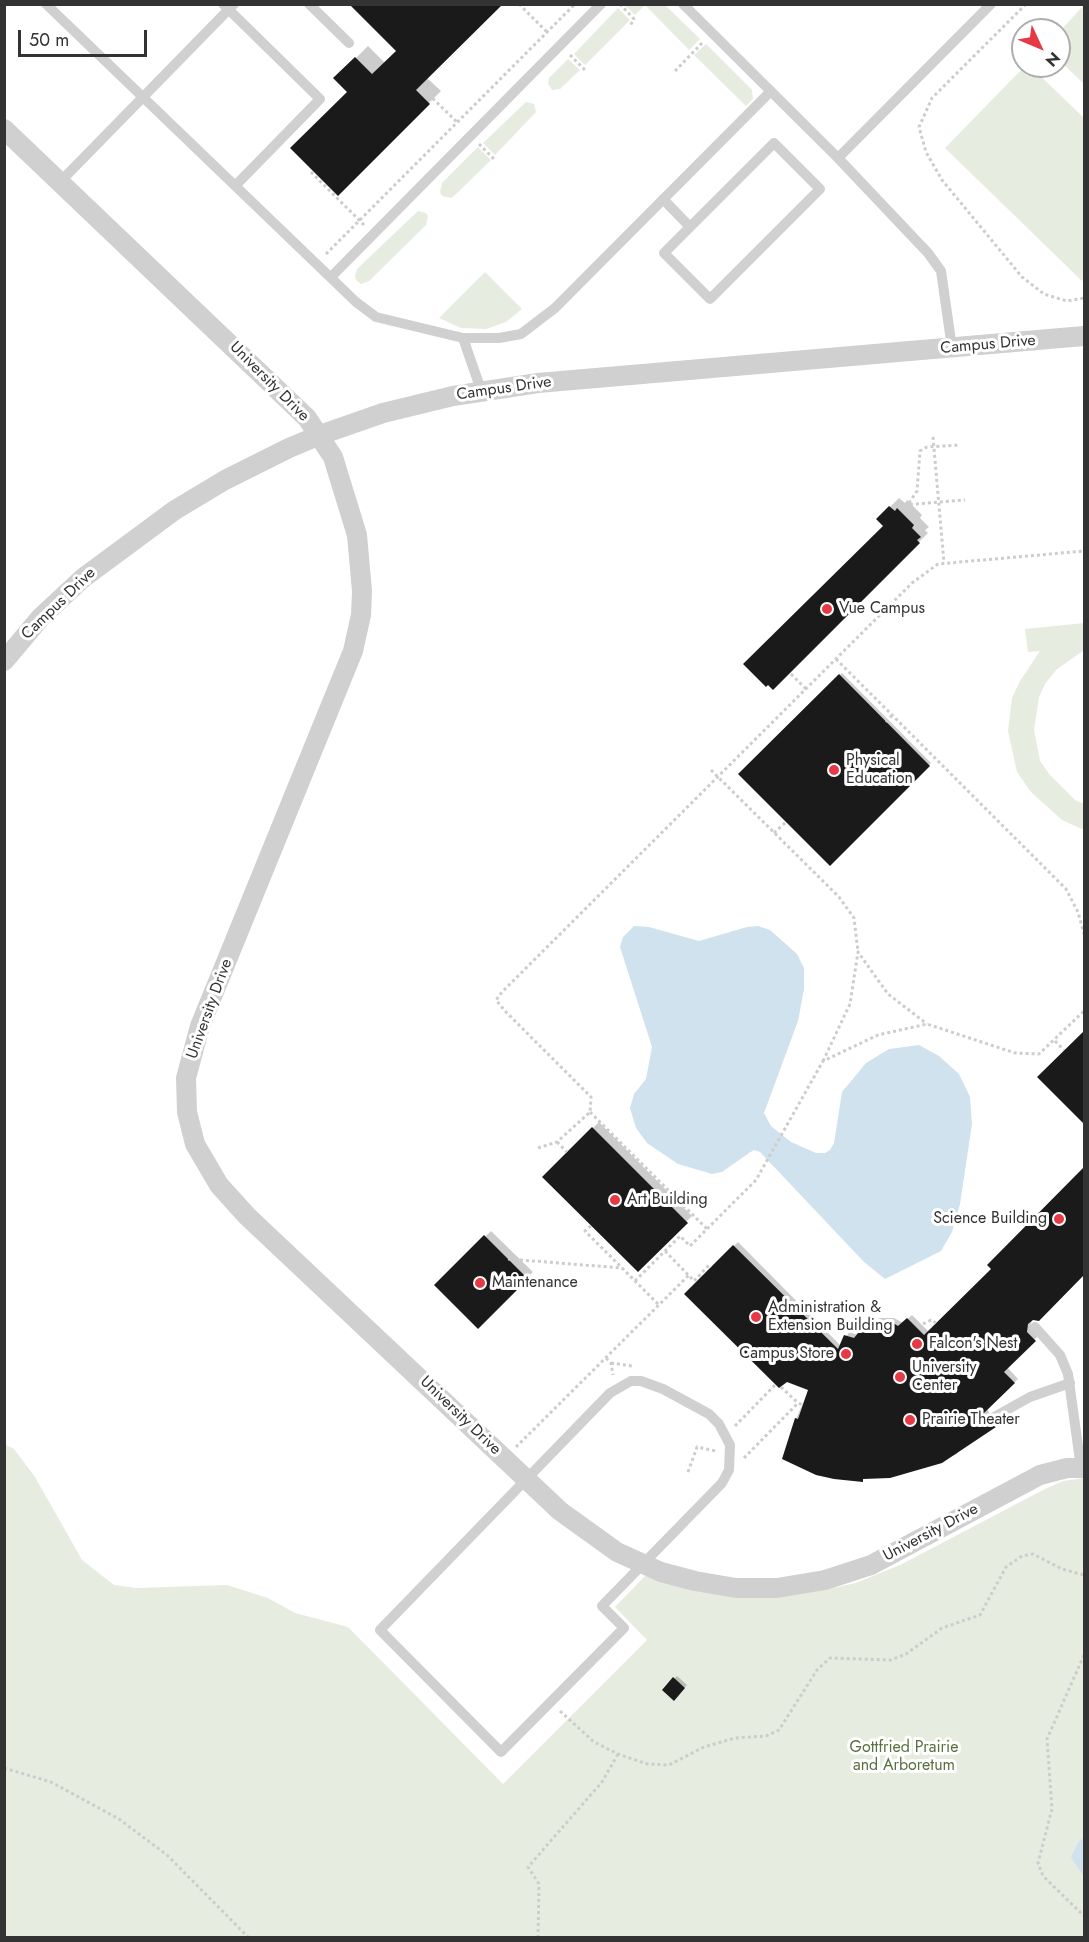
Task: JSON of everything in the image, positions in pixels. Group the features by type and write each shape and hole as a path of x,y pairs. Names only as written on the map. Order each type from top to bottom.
{"street":[{"name":"University Drive","path":"4,129 292,401 320,435 333,457 357,535 362,569 359,624 343,679 200,1026 186,1078 187,1112 201,1156 231,1199 526,1480 596,1539 642,1564 688,1580 736,1588 777,1587 819,1582 871,1565 1040,1475 1083,1468"},
{"name":"Campus Drive","path":"4,661 41,617 128,542 225,480 320,435 397,410 481,390 538,383 1084,336"}],"lane":[{"path":"46,4 316,264 376,317 463,338 499,338 521,334 555,308 771,91"},
{"path":"309,4 349,43"},
{"path":"331,277 601,4"},
{"path":"683,4 838,158 928,253 941,271 952,348"},
{"path":"838,158 991,4"},
{"path":"60,182 229,6 320,99 236,185"},
{"path":"774,143 820,189 710,299 664,253 690,226 774,143"},
{"path":"663,199 690,226"},
{"path":"463,338 481,390"},
{"path":"1035,1327 1060,1356 1070,1383 1083,1468"},
{"path":"631,1381 641,1381 663,1389 709,1414 726,1433 731,1450 729,1470 722,1483 602,1606 624,1629 501,1752 380,1630 610,1393 631,1381"},
{"path":"994,1417 1030,1397 1070,1383"}],"path":[{"path":"316,264 575,4"},
{"path":"620,4 634,18 630,26"},
{"path":"1026,4 932,98 919,127 926,152 942,180 1022,277 1044,294 1067,301 1084,298"},
{"path":"675,70 712,33"},
{"path":"310,172 374,234"},
{"path":"933,437 944,563"},
{"path":"909,503 916,491 919,453 924,448 960,445"},
{"path":"892,507 909,503 965,500"},
{"path":"538,1148 557,1142 590,1112 592,1103 587,1091 496,1000 912,583 938,564 1084,551"},
{"path":"836,659 1066,889 1078,912 1084,934"},
{"path":"790,674 806,689"},
{"path":"886,722 893,714"},
{"path":"635,1281 680,1236 690,1246 756,1180 823,1061 850,1004 858,951 854,918 839,897 711,770"},
{"path":"774,834 786,822"},
{"path":"858,951 888,994 927,1024 1016,1053 1039,1054 1084,1011"},
{"path":"823,1061 878,1035 927,1024"},
{"path":"1055,1041 1064,1050"},
{"path":"590,1112 707,1229"},
{"path":"557,1142 567,1152"},
{"path":"591,1226 585,1231 659,1305"},
{"path":"665,1251 694,1281 709,1265 711,1267"},
{"path":"508,1259 622,1269"},
{"path":"505,1458 689,1275"},
{"path":"923,1324 931,1320 936,1323"},
{"path":"606,1358 610,1363 642,1368"},
{"path":"731,1420 736,1428 775,1385"},
{"path":"781,1387 803,1405"},
{"path":"688,1472 697,1447 714,1451 744,1449 743,1459 798,1403"},
{"path":"550,1703 594,1742 618,1754 647,1764 669,1765 704,1747 735,1738 766,1736 779,1730 817,1670 830,1658 891,1660 906,1654 942,1628 980,1615 1006,1567 1022,1556 1033,1554 1062,1569 1084,1575"},
{"path":"1084,1655 1047,1739 1052,1809 1038,1863 1043,1876 1084,1916"},
{"path":"538,1938 539,1884 528,1867 602,1782 618,1754"},
{"path":"4,1768 51,1782 119,1819 167,1856 214,1899 249,1938"}],"green space":[{"path":"625,5 645,5 635,15"},
{"path":"645,5 665,5 700,39 689,50"},
{"path":"1084,5 1084,84 1071,72 1071,19"},
{"path":"618,8 630,20 585,65 574,54"},
{"path":"706,44 752,90 753,99 746,106 694,55"},
{"path":"568,59 580,70 560,89 552,90 548,84 549,78"},
{"path":"1013,78 1042,78 1084,118 1084,278 1082,281 945,148"},
{"path":"526,102 534,104 536,112 495,155 483,143"},
{"path":"478,147 491,160 454,196 451,198 442,196 440,192 442,183"},
{"path":"418,211 428,216 426,225 369,281 361,284 357,281 355,277 357,269"},
{"path":"485,272 522,309 506,322 486,329 461,328 439,318"},
{"path":"1084,623 1084,650 1056,670 1045,684 1039,697 1034,730 1040,761 1050,775 1075,800 1084,804 1084,830 1062,820 1031,792 1017,772 1008,731 1012,698 1020,681 1040,651 1028,652 1025,629"},
{"name":"Gottfried Prairie and Arboretum","path":"4,1444 14,1449 35,1477 82,1560 114,1585 136,1588 227,1585 268,1598 295,1613 348,1627 503,1784 647,1640 615,1607 647,1574 793,1595 856,1583 902,1564 1043,1490 1063,1481 1084,1478 1084,1937 5,1937"}],"water":[{"path":"634,926 649,927 699,941 758,926 770,930 797,954 804,968 804,989 798,1021 764,1113 771,1126 791,1142 816,1153 825,1153 830,1150 834,1143 842,1092 866,1063 889,1049 919,1045 939,1056 959,1074 970,1097 972,1124 960,1204 952,1232 941,1251 885,1279 864,1262 760,1152 754,1150 722,1172 712,1174 678,1164 647,1143 636,1128 630,1108 634,1094 646,1079 652,1047 620,947 623,937"},
{"path":"1084,1838 1084,1877 1071,1857 1079,1841"}],"building":[{"path":"349,4 503,4 416,90 430,104 338,196 290,148 347,92 333,78 355,57 372,74 396,51"},
{"name":"Vue Campus","path":"889,506 895,511 897,508 914,525 912,528 921,537 917,540 920,543 773,690 768,685 766,687 743,664 883,526 876,519"},
{"name":"Physical Education","path":"839,674 930,766 830,866 738,774"},
{"path":"1084,1031 1084,1124 1037,1077"},
{"name":"Art Building","path":"592,1127 688,1223 638,1272 542,1177"},
{"name":"University Center","path":"1084,1167 1084,1275 1039,1321 1033,1320 1028,1324 1027,1332 1036,1341 1004,1372 1015,1383 984,1413 988,1421 996,1427 942,1463 890,1478 863,1479 863,1482 834,1479 816,1475 782,1459 795,1418 798,1419 808,1390 787,1382 779,1388 684,1294 733,1245 838,1349 844,1335 854,1338 862,1328 875,1321 890,1321 898,1326 907,1318 924,1335 991,1269 987,1265"},
{"name":"Maintenance","path":"484,1235 528,1279 478,1329 434,1285"},
{"path":"673,1677 685,1688 674,1701 662,1690"}],"place":[{"name":"Vue Campus","path":"827,609"},
{"name":"Physical Education","path":"834,770"},
{"name":"Art Building","path":"615,1200"},
{"name":"Science Building","path":"1059,1219"},
{"name":"Maintenance","path":"480,1283"},
{"name":"Administration & Extension Building","path":"756,1317"},
{"name":"Falcon's Nest","path":"917,1344"},
{"name":"Campus Store","path":"846,1354"},
{"name":"University Center","path":"900,1377"},
{"name":"Prairie Theater","path":"910,1420"}]}
